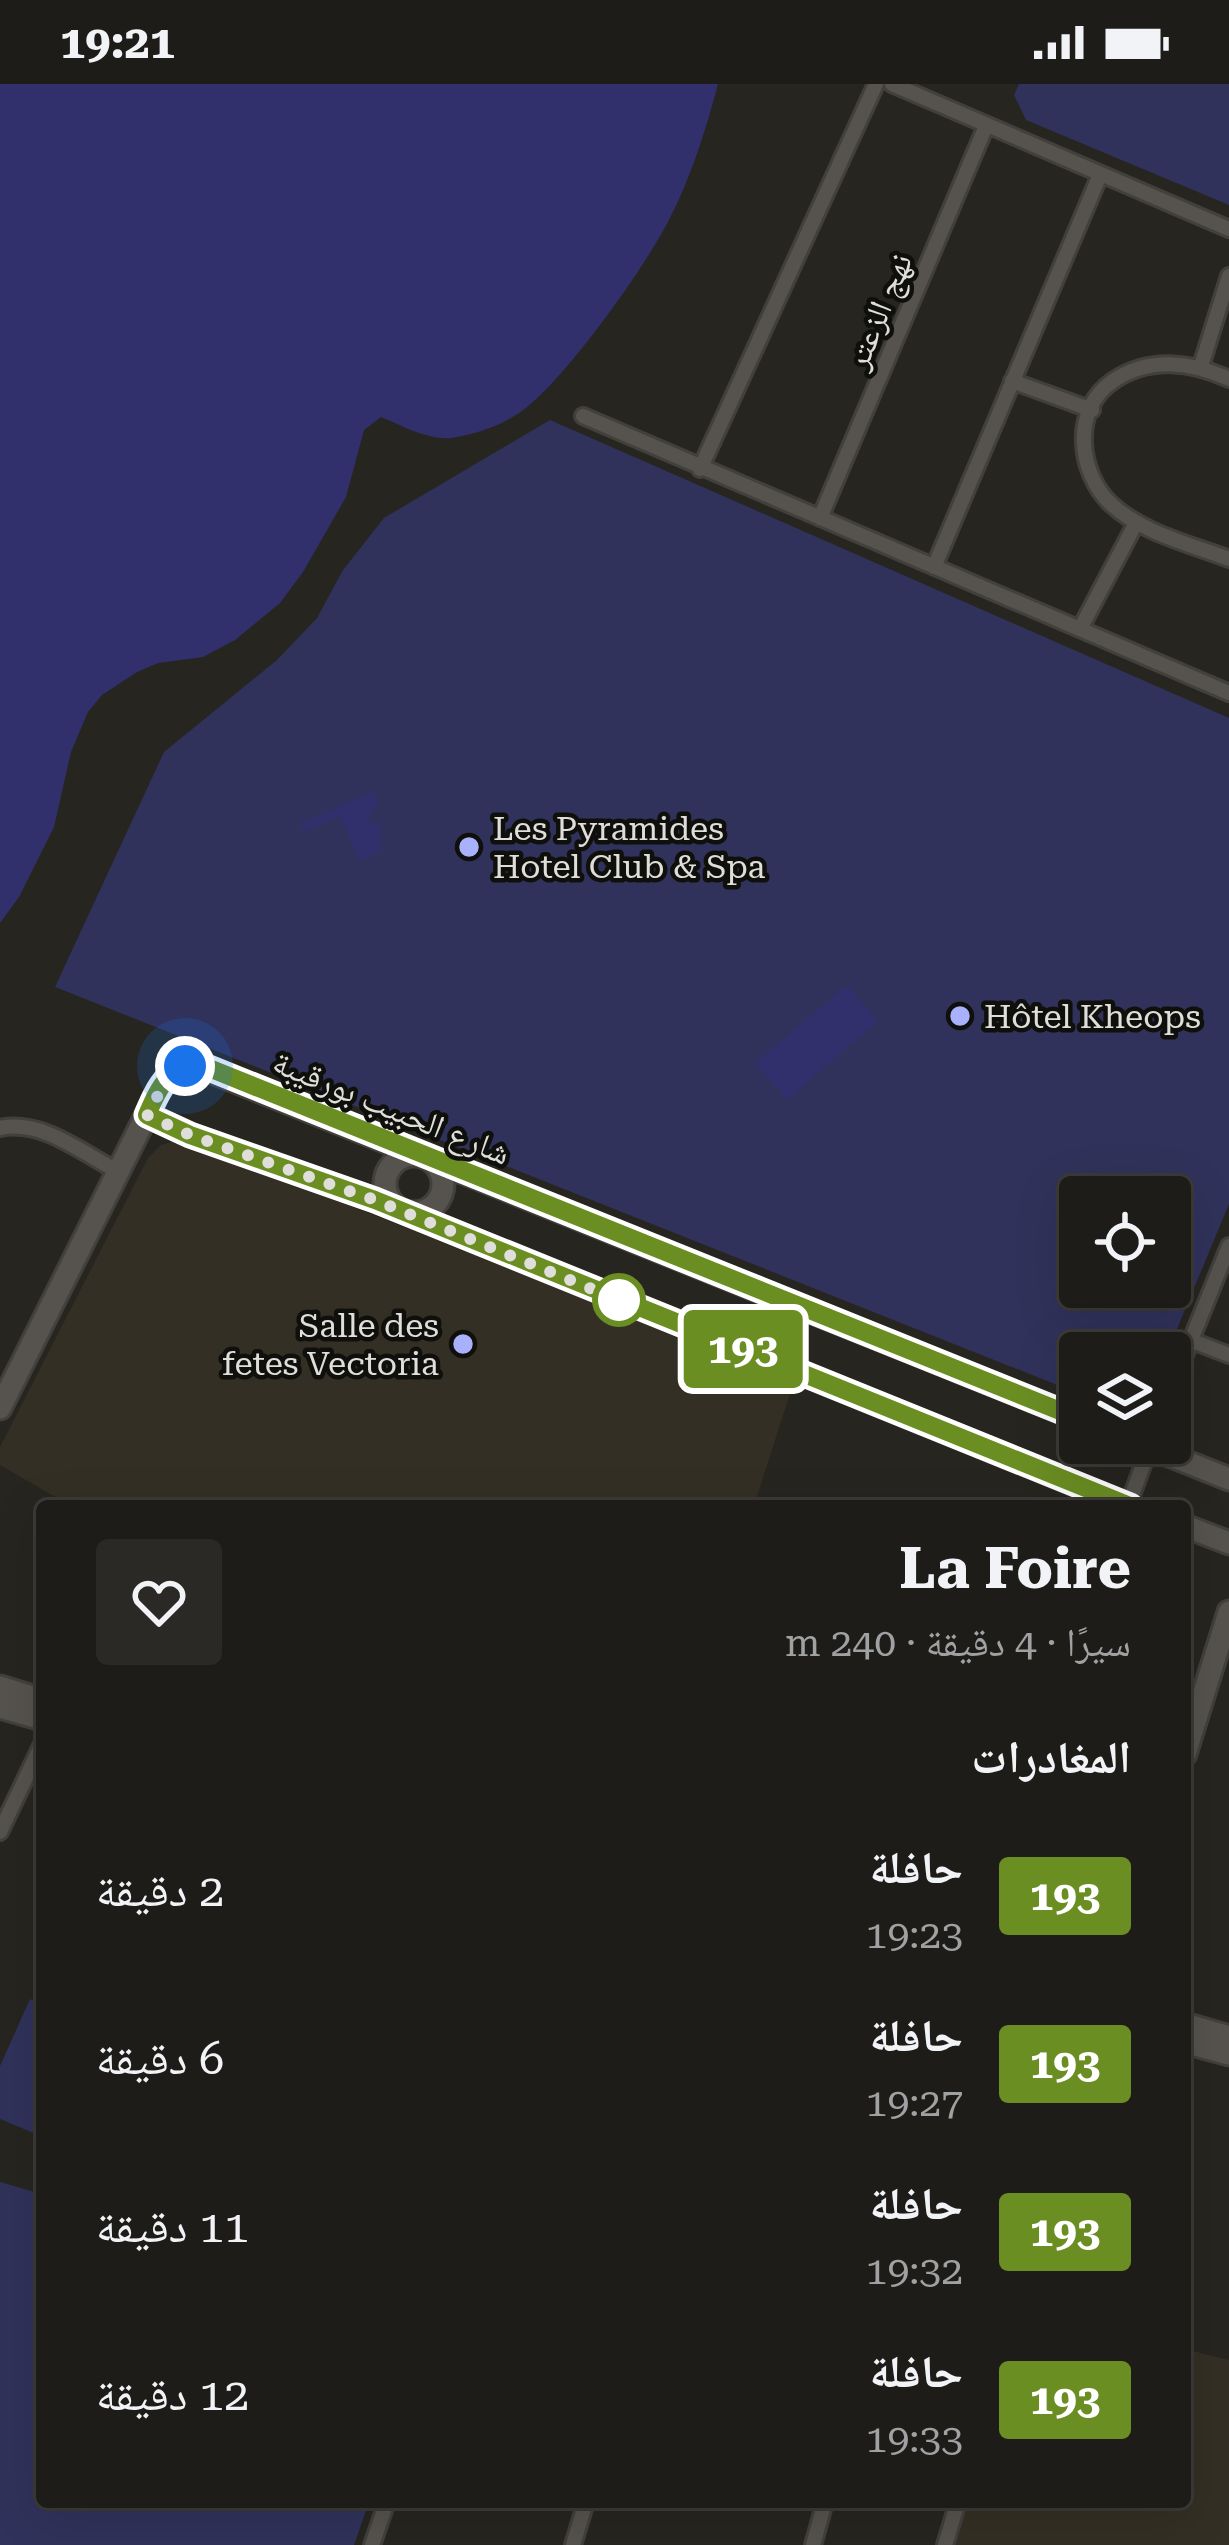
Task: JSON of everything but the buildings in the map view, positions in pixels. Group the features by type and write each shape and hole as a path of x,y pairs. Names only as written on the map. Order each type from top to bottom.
{"street":[{"path":"892,84 1229,230"},
{"path":"700,469 874,88"},
{"name":"نهج الزعتر","path":"820,518 986,126"},
{"path":"934,566 1100,175"},
{"path":"1201,366 1229,276"},
{"path":"1229,380 1201,366 1174,363 1129,373 1111,382 1092,410 1083,451 1099,491 1136,523 1229,559"},
{"path":"1012,380 1092,410"},
{"path":"583,416 1229,693"},
{"path":"1080,629 1136,523"},
{"name":"شارع الحبيب بورقيبة","path":"0,1408 170,1074 195,1065 1059,1411"},
{"path":"147,1115 404,1212 1100,1500"},
{"path":"0,1128 20,1124 39,1129 118,1172"},
{"path":"402,1157 424,1157 441,1172 441,1195 426,1211 404,1212 387,1196 386,1174 402,1157"},
{"path":"1191,1338 1229,1246"},
{"path":"1191,1340 1229,1355"},
{"path":"1191,1463 1229,1479"},
{"path":"1131,1500 1141,1464"},
{"path":"1191,1528 1229,1543"},
{"path":"1191,1735 1229,1612"},
{"path":"0,1687 36,1698"},
{"path":"0,1707 36,1717"},
{"path":"0,1832 36,1757"},
{"path":"1191,2026 1229,2036"},
{"path":"1191,2044 1229,2054"},
{"path":"372,2545 385,2508"},
{"path":"573,2545 584,2508"},
{"path":"813,2545 823,2508"},
{"path":"945,2545 956,2508"}],"shaded area":[{"path":"0,84 718,84 695,159 663,231 601,324 544,392 501,423 451,438 424,435 381,417 364,430 346,497 280,603 235,640 203,657 158,663 102,695 88,712 71,752 54,827 19,897 0,923"},
{"path":"1019,84 1229,84 1229,205 1026,120 1014,95"},
{"path":"550,420 1229,718 1229,1204 1191,1295 1191,1176 1059,1176 1059,1308 1186,1308 1176,1332 1059,1332 1059,1386 55,987 164,752 277,660 317,618 343,570 384,518"},
{"path":"373,791 379,804 368,817 372,824 381,825 381,851 360,861 340,816 304,832 300,824"},
{"path":"847,985 878,1021 787,1100 755,1063"},
{"path":"181,1139 794,1381 756,1500 61,1500 0,1465 0,1447 148,1158 161,1145"},
{"path":"30,1999 36,2002 36,2134 0,2119 0,2066"},
{"path":"0,2182 36,2192 36,2508 367,2508 354,2545 0,2545"},
{"path":"1191,2350 1229,2360 1229,2545 954,2545 966,2508 1191,2508"}],"bus line":[{"name":"193","path":"1059,1411 204,1066 180,1067 170,1074 147,1115 190,1135 375,1200 1115,1500"}],"place":[{"name":"Les Pyramides Hotel Club & Spa","path":"469,847"},
{"name":"Hôtel Kheops","path":"960,1016"},
{"name":"Salle des fetes Vectoria","path":"463,1344"}],"route":[{"path":"185,1066 170,1074 147,1115 190,1135 375,1200 619,1300"}]}
